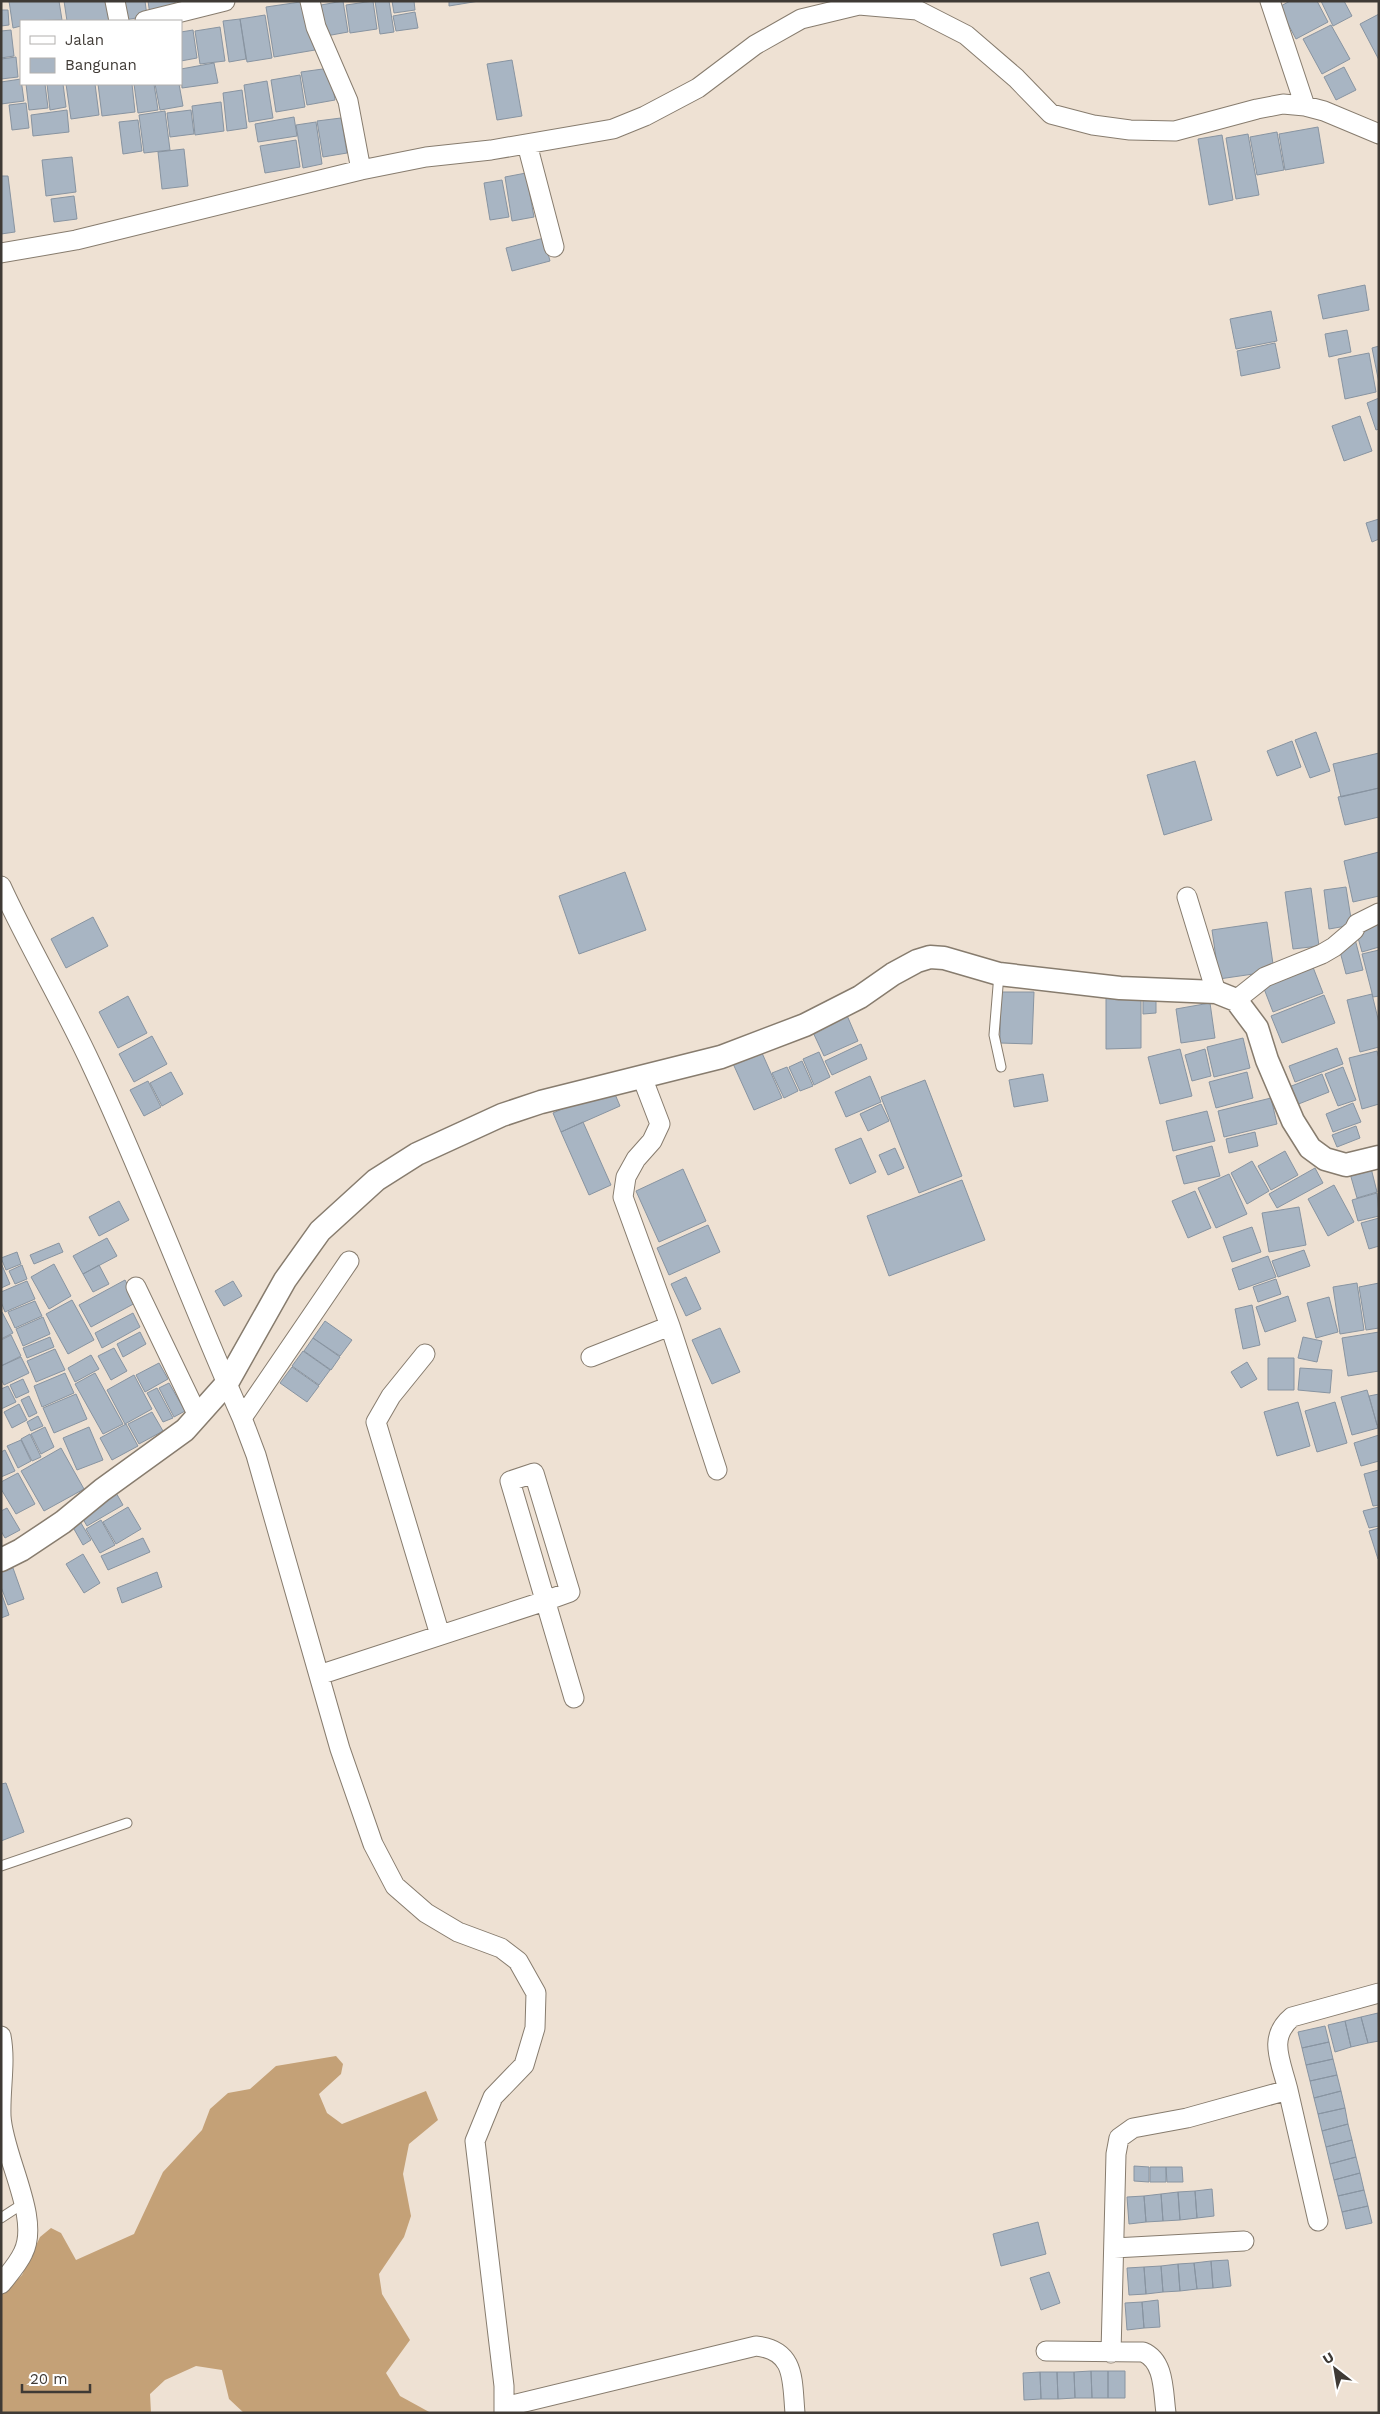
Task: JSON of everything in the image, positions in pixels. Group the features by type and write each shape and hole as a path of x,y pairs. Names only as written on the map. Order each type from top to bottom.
{"street":[{"path":"115,1 119,20"},
{"path":"149,20 226,1"},
{"path":"310,1 316,27 348,101 361,170"},
{"path":"1270,1 1305,106"},
{"path":"1,254 76,240 361,170 613,129 645,116 698,88 755,45 801,19 859,5 917,10 966,35 1016,78 1051,114 1093,126 1130,130 1175,131 1283,104 1305,106 1324,111 1379,134"},
{"path":"527,144 554,247"},
{"path":"1,886 24,935 91,1064 150,1195 242,1418 256,1455 340,1749 373,1844 395,1886 434,1918 458,1932 501,1948 518,1961 536,1993 535,2028 524,2065 493,2097 475,2141 504,2386 504,2410 756,2346 770,2347 786,2360 790,2370 795,2413"},
{"path":"1187,897 1226,996 1257,1028 1267,1060 1293,1121 1310,1148 1325,1159 1346,1165 1379,1157"},
{"path":"1,1560 21,1550 63,1522 102,1490 185,1430 227,1382 285,1280 320,1231 376,1180 417,1154 502,1115 541,1102 721,1057 805,1024 860,997 892,974 924,959 944,958 999,974 1120,988 1226,996 1265,977 1322,954 1334,947 1354,930 1357,924 1379,913"},
{"path":"642,1077 660,1124 652,1141 636,1159 626,1177 623,1197 670,1326 717,1470"},
{"path":"242,1418 349,1261"},
{"path":"136,1287 198,1416"},
{"path":"591,1357 670,1326"},
{"path":"425,1354 382,1410 376,1422 440,1636"},
{"path":"319,1675 440,1636 545,1601 570,1592 534,1473 510,1481 545,1601 574,1698"},
{"path":"1318,2221 1277,2039 1282,2026 1292,2017 1379,1993"},
{"path":"1,2036 4,2050 1,2116 5,2145 24,2202 28,2224 24,2252 1,2284"},
{"path":"1112,2353 1116,2154 1119,2138 1133,2128 1187,2118 1288,2090"},
{"path":"1114,2248 1244,2241"},
{"path":"1046,2351 1143,2352 1152,2356 1158,2365 1166,2413"}],"lane":[{"path":"999,974 994,1035 1001,1067"},
{"path":"1,1866 127,1823"},
{"path":"1,2218 24,2202"}],"shaded area":[{"path":"336,2056 343,2064 341,2074 319,2094 327,2113 342,2124 426,2091 438,2120 409,2144 403,2174 411,2216 404,2237 379,2274 382,2294 410,2340 386,2373 400,2396 431,2413 244,2413 229,2399 222,2370 196,2366 165,2380 150,2394 151,2413 1,2413 1,2295 22,2275 40,2237 51,2228 61,2233 76,2260 134,2234 163,2172 202,2130 210,2109 228,2093 250,2089 276,2066"}],"building":[{"path":"9,1 59,1 62,20 20,20 20,26 13,28"},
{"path":"64,1 110,1 110,20 67,20"},
{"path":"122,1 145,1 147,16 125,20"},
{"path":"148,1 175,1 176,11 150,15"},
{"path":"307,1 315,50 274,57 266,7"},
{"path":"343,1 348,32 326,36 321,5"},
{"path":"373,1 377,29 350,33 346,5"},
{"path":"375,1 389,1 394,32 380,34"},
{"path":"392,1 414,1 415,10 394,13"},
{"path":"449,1 479,1 449,6"},
{"path":"1290,1 1317,1 1328,22 1296,39 1279,7"},
{"path":"1321,1 1344,1 1352,16 1333,26"},
{"path":"1,10 8,10 9,25 1,26"},
{"path":"415,12 418,28 396,31 393,16"},
{"path":"1379,14 1379,60 1360,24"},
{"path":"265,15 272,58 247,62 240,19"},
{"path":"240,19 246,59 229,62 223,21"},
{"path":"1331,25 1350,59 1322,74 1303,39"},
{"path":"220,27 225,61 200,64 195,31"},
{"path":"11,30 14,56 1,58 1,31"},
{"path":"193,30 197,58 182,61 182,32"},
{"path":"16,57 18,77 1,79 1,59"},
{"path":"512,60 522,116 497,120 487,64"},
{"path":"214,63 218,83 182,88 182,69"},
{"path":"1344,67 1356,90 1336,100 1324,77"},
{"path":"330,68 335,100 307,105 301,72"},
{"path":"300,75 305,107 276,112 271,80"},
{"path":"20,79 24,101 1,104 1,82"},
{"path":"267,81 273,118 249,122 244,85"},
{"path":"26,85 45,85 48,108 29,110"},
{"path":"47,85 63,85 66,107 50,110"},
{"path":"66,85 95,85 99,115 71,119"},
{"path":"98,85 132,85 135,112 102,116"},
{"path":"134,85 154,85 158,110 138,113"},
{"path":"155,85 179,85 183,106 160,110"},
{"path":"242,90 247,128 227,131 223,93"},
{"path":"221,102 224,131 195,135 192,106"},
{"path":"26,103 29,128 12,130 9,105"},
{"path":"67,110 69,132 33,136 31,115"},
{"path":"191,110 194,134 170,137 167,113"},
{"path":"165,111 170,150 144,153 139,115"},
{"path":"294,117 297,136 258,142 255,124"},
{"path":"341,118 347,153 323,157 317,121"},
{"path":"138,120 142,151 123,154 119,122"},
{"path":"316,122 322,164 303,168 296,125"},
{"path":"1318,127 1324,163 1285,170 1279,134"},
{"path":"1277,132 1284,170 1257,175 1250,137"},
{"path":"1248,134 1259,195 1236,199 1226,138"},
{"path":"1222,135 1233,200 1209,205 1198,139"},
{"path":"296,140 300,167 265,173 260,146"},
{"path":"184,149 188,186 162,189 158,152"},
{"path":"72,157 76,192 46,196 42,160"},
{"path":"526,173 534,217 512,221 505,177"},
{"path":"1,176 8,176 15,232 1,234"},
{"path":"502,180 509,217 490,220 484,183"},
{"path":"74,196 77,219 54,222 51,199"},
{"path":"544,238 550,261 512,271 506,248"},
{"path":"1365,285 1369,310 1323,319 1318,295"},
{"path":"1271,311 1277,341 1236,349 1230,319"},
{"path":"1347,330 1351,352 1329,357 1325,334"},
{"path":"1275,343 1280,368 1241,376 1237,351"},
{"path":"1379,346 1379,383 1372,348"},
{"path":"1369,353 1376,392 1345,399 1338,359"},
{"path":"1379,398 1379,429 1376,430 1367,403"},
{"path":"1360,416 1372,451 1344,461 1332,426"},
{"path":"1379,519 1379,539 1372,542 1366,523"},
{"path":"1316,732 1330,771 1310,778 1295,740"},
{"path":"1292,741 1301,767 1277,776 1267,751"},
{"path":"1379,753 1379,788 1341,797 1333,764"},
{"path":"1195,761 1212,820 1164,835 1147,775"},
{"path":"1379,788 1379,817 1345,825 1338,797"},
{"path":"1379,852 1379,896 1353,902 1344,861"},
{"path":"625,872 646,930 579,954 559,896"},
{"path":"1346,887 1352,925 1329,929 1324,890"},
{"path":"1311,888 1319,946 1293,949 1285,892"},
{"path":"93,917 108,946 66,968 51,939"},
{"path":"1379,921 1379,947 1362,952 1355,927"},
{"path":"1267,922 1274,971 1219,979 1212,930"},
{"path":"1355,939 1363,970 1346,974 1338,944"},
{"path":"1379,950 1379,996 1373,997 1362,954"},
{"path":"1311,962 1323,993 1273,1012 1261,981"},
{"path":"1001,992 1034,992 1032,1044 1000,1043"},
{"path":"1372,994 1379,1023 1379,1047 1360,1052 1347,1000"},
{"path":"1156,995 1156,1013 1143,1014 1143,996"},
{"path":"1324,995 1335,1023 1282,1043 1271,1016"},
{"path":"128,996 147,1033 118,1048 99,1012"},
{"path":"1141,996 1141,1048 1106,1049 1106,997"},
{"path":"1210,1003 1215,1038 1181,1043 1176,1009"},
{"path":"846,1013 858,1041 824,1056 811,1028"},
{"path":"152,1036 167,1064 134,1082 119,1054"},
{"path":"1243,1038 1250,1068 1214,1077 1207,1047"},
{"path":"758,1044 782,1098 754,1110 730,1057"},
{"path":"861,1044 867,1059 832,1075 825,1061"},
{"path":"1337,1048 1343,1064 1295,1082 1289,1066"},
{"path":"1180,1049 1192,1096 1160,1104 1148,1057"},
{"path":"1205,1049 1211,1076 1192,1081 1185,1055"},
{"path":"1377,1051 1379,1059 1379,1104 1362,1109 1349,1058"},
{"path":"819,1052 830,1077 814,1085 803,1059"},
{"path":"802,1061 813,1086 800,1091 789,1067"},
{"path":"787,1067 798,1091 784,1098 772,1073"},
{"path":"1343,1067 1356,1100 1338,1106 1325,1074"},
{"path":"171,1072 183,1094 162,1106 150,1083"},
{"path":"1247,1072 1253,1098 1216,1108 1209,1082"},
{"path":"1043,1074 1048,1101 1014,1107 1009,1080"},
{"path":"1322,1074 1329,1092 1296,1105 1289,1087"},
{"path":"870,1076 881,1102 846,1117 835,1092"},
{"path":"925,1080 962,1176 919,1193 881,1097"},
{"path":"148,1081 161,1107 144,1116 130,1090"},
{"path":"612,1087 620,1106 561,1132 553,1113"},
{"path":"1271,1098 1277,1124 1224,1137 1218,1111"},
{"path":"1353,1103 1361,1122 1333,1132 1326,1114"},
{"path":"881,1104 889,1121 868,1131 860,1114"},
{"path":"1207,1111 1215,1141 1173,1151 1166,1121"},
{"path":"583,1122 611,1185 589,1195 561,1132"},
{"path":"1356,1126 1360,1138 1337,1147 1332,1135"},
{"path":"1255,1132 1258,1146 1229,1153 1226,1139"},
{"path":"861,1138 876,1172 850,1184 835,1149"},
{"path":"1212,1146 1220,1176 1184,1184 1176,1156"},
{"path":"895,1148 904,1168 888,1175 879,1155"},
{"path":"1285,1151 1298,1175 1271,1190 1258,1166"},
{"path":"1252,1161 1269,1191 1247,1204 1231,1173"},
{"path":"1370,1164 1377,1192 1357,1198 1349,1170"},
{"path":"1315,1168 1323,1183 1277,1208 1269,1194"},
{"path":"683,1169 706,1221 659,1242 636,1191"},
{"path":"1229,1174 1247,1214 1216,1228 1198,1188"},
{"path":"962,1180 985,1240 889,1276 867,1216"},
{"path":"1334,1185 1354,1222 1328,1236 1308,1199"},
{"path":"1195,1191 1211,1228 1188,1238 1172,1201"},
{"path":"1377,1193 1379,1216 1358,1221 1352,1200"},
{"path":"119,1201 129,1220 99,1236 89,1217"},
{"path":"1299,1207 1306,1245 1269,1252 1262,1213"},
{"path":"1379,1218 1379,1246 1369,1249 1361,1223"},
{"path":"708,1225 720,1252 669,1275 657,1248"},
{"path":"1252,1227 1261,1252 1232,1262 1223,1237"},
{"path":"107,1238 117,1256 83,1274 73,1256"},
{"path":"59,1243 63,1252 34,1264 30,1255"},
{"path":"1304,1250 1310,1266 1278,1277 1272,1261"},
{"path":"17,1252 21,1264 6,1270 1,1258"},
{"path":"1268,1256 1276,1277 1239,1290 1232,1269"},
{"path":"1,1263 10,1284 1,1288"},
{"path":"54,1264 71,1296 49,1309 31,1277"},
{"path":"22,1265 27,1279 15,1284 9,1271"},
{"path":"99,1265 109,1284 93,1292 83,1274"},
{"path":"686,1277 701,1309 686,1316 671,1284"},
{"path":"1276,1279 1281,1294 1258,1302 1253,1287"},
{"path":"125,1280 137,1302 91,1327 79,1305"},
{"path":"27,1281 35,1299 5,1312 1,1302 1,1292"},
{"path":"233,1281 242,1296 224,1306 215,1291"},
{"path":"1357,1283 1364,1330 1340,1334 1333,1287"},
{"path":"1379,1283 1379,1328 1366,1330 1359,1287"},
{"path":"1288,1296 1296,1321 1265,1332 1256,1307"},
{"path":"1329,1297 1338,1332 1316,1338 1307,1303"},
{"path":"72,1300 94,1340 68,1354 46,1314"},
{"path":"35,1301 42,1316 15,1328 8,1312"},
{"path":"1252,1305 1260,1345 1243,1349 1235,1309"},
{"path":"1,1313 13,1333 1,1339"},
{"path":"133,1313 140,1327 102,1348 95,1333"},
{"path":"43,1317 50,1334 23,1346 16,1329"},
{"path":"325,1321 352,1340 340,1356 313,1338"},
{"path":"720,1328 740,1372 712,1384 692,1340"},
{"path":"140,1332 146,1344 123,1357 117,1344"},
{"path":"1379,1332 1379,1371 1348,1376 1342,1338"},
{"path":"11,1335 21,1356 1,1366 1,1340"},
{"path":"50,1337 54,1347 27,1358 23,1348"},
{"path":"1303,1337 1322,1341 1317,1362 1298,1358"},
{"path":"313,1338 340,1357 331,1370 304,1351"},
{"path":"114,1348 127,1371 111,1380 98,1356"},
{"path":"55,1349 65,1370 36,1382 27,1361"},
{"path":"303,1351 330,1370 319,1385 292,1366"},
{"path":"91,1355 99,1369 75,1382 68,1368"},
{"path":"21,1357 29,1373 4,1385 1,1379 1,1366"},
{"path":"1268,1358 1294,1358 1294,1390 1268,1390"},
{"path":"1247,1362 1257,1379 1241,1388 1231,1372"},
{"path":"159,1363 168,1379 145,1392 136,1375"},
{"path":"292,1367 319,1386 307,1402 280,1383"},
{"path":"1300,1368 1332,1370 1330,1393 1298,1390"},
{"path":"65,1373 74,1393 42,1407 34,1386"},
{"path":"95,1373 123,1424 103,1434 75,1384"},
{"path":"134,1375 152,1409 125,1424 107,1390"},
{"path":"23,1379 29,1392 16,1398 10,1385"},
{"path":"169,1383 185,1411 174,1417 159,1388"},
{"path":"8,1386 16,1402 1,1409 1,1389"},
{"path":"157,1388 173,1418 163,1422 147,1393"},
{"path":"1367,1390 1378,1428 1352,1435 1341,1397"},
{"path":"76,1394 87,1419 54,1433 43,1408"},
{"path":"1379,1394 1379,1424 1377,1425 1369,1396"},
{"path":"29,1396 37,1413 29,1417 21,1400"},
{"path":"1298,1402 1310,1446 1277,1456 1264,1412"},
{"path":"1335,1402 1347,1443 1317,1452 1305,1411"},
{"path":"19,1404 27,1420 12,1428 4,1412"},
{"path":"152,1412 163,1431 139,1444 128,1424"},
{"path":"38,1416 43,1426 31,1431 27,1422"},
{"path":"126,1424 138,1446 112,1460 100,1438"},
{"path":"45,1427 54,1447 41,1454 31,1434"},
{"path":"89,1427 103,1460 77,1470 63,1438"},
{"path":"30,1434 41,1457 32,1461 21,1439"},
{"path":"1379,1435 1379,1461 1361,1466 1354,1443"},
{"path":"21,1440 31,1461 18,1468 7,1446"},
{"path":"61,1448 84,1489 44,1511 21,1471"},
{"path":"5,1450 15,1471 1,1477 1,1452"},
{"path":"1379,1470 1379,1505 1373,1506 1364,1474"},
{"path":"18,1473 35,1504 16,1514 1,1489 1,1482"},
{"path":"115,1491 123,1505 87,1526 79,1512"},
{"path":"128,1507 141,1529 116,1544 103,1522"},
{"path":"1379,1507 1379,1526 1369,1528 1363,1511"},
{"path":"7,1508 20,1530 5,1538 1,1531 1,1511"},
{"path":"78,1518 91,1540 83,1545 70,1522"},
{"path":"101,1520 115,1545 100,1553 86,1529"},
{"path":"1379,1528 1379,1559 1378,1559 1369,1531"},
{"path":"143,1538 150,1552 108,1570 101,1556"},
{"path":"83,1554 100,1583 84,1593 66,1564"},
{"path":"13,1568 24,1599 8,1605 1,1587 1,1572"},
{"path":"157,1572 162,1587 122,1603 117,1588"},
{"path":"1,1592 9,1615 1,1618"},
{"path":"6,1783 24,1832 1,1841 1,1784"},
{"path":"1378,2013 1379,2041 1368,2043 1361,2017"},
{"path":"1361,2017 1368,2043 1351,2047 1345,2021"},
{"path":"1345,2021 1351,2047 1335,2052 1328,2025"},
{"path":"1325,2026 1329,2042 1302,2048 1298,2032"},
{"path":"1329,2042 1333,2059 1306,2065 1302,2048"},
{"path":"1333,2059 1337,2075 1310,2081 1306,2065"},
{"path":"1337,2075 1341,2091 1314,2098 1310,2081"},
{"path":"1341,2091 1345,2108 1318,2114 1314,2098"},
{"path":"1345,2108 1348,2124 1322,2131 1318,2114"},
{"path":"1348,2124 1352,2140 1326,2147 1322,2131"},
{"path":"1352,2140 1356,2157 1330,2164 1326,2147"},
{"path":"1356,2157 1360,2173 1334,2180 1330,2164"},
{"path":"1134,2166 1149,2167 1149,2182 1134,2181"},
{"path":"1150,2167 1166,2167 1166,2182 1150,2182"},
{"path":"1166,2167 1182,2167 1183,2182 1167,2182"},
{"path":"1360,2173 1364,2190 1338,2196 1334,2180"},
{"path":"1212,2189 1214,2216 1197,2218 1195,2191"},
{"path":"1364,2190 1368,2206 1342,2212 1338,2196"},
{"path":"1195,2191 1197,2218 1180,2220 1178,2192"},
{"path":"1178,2192 1180,2220 1163,2221 1161,2194"},
{"path":"1161,2194 1163,2221 1146,2222 1144,2196"},
{"path":"1144,2196 1146,2222 1129,2224 1127,2197"},
{"path":"1368,2206 1372,2223 1346,2229 1342,2212"},
{"path":"1038,2222 1046,2254 1001,2266 993,2234"},
{"path":"1228,2260 1231,2286 1213,2288 1211,2261"},
{"path":"1211,2261 1213,2288 1197,2289 1194,2263"},
{"path":"1194,2263 1197,2289 1180,2291 1178,2264"},
{"path":"1178,2264 1180,2291 1163,2292 1161,2266"},
{"path":"1161,2266 1163,2292 1146,2294 1144,2267"},
{"path":"1144,2267 1146,2294 1129,2295 1127,2268"},
{"path":"1049,2272 1060,2303 1041,2310 1030,2278"},
{"path":"1158,2300 1160,2327 1144,2328 1142,2302"},
{"path":"1142,2302 1144,2328 1127,2330 1125,2303"},
{"path":"1091,2371 1108,2371 1108,2398 1092,2398"},
{"path":"1091,2371 1092,2398 1075,2398 1074,2372"},
{"path":"1108,2371 1125,2371 1125,2398 1108,2398"},
{"path":"1040,2372 1057,2372 1058,2399 1041,2399"},
{"path":"1040,2372 1041,2399 1024,2400 1023,2373"},
{"path":"1057,2372 1074,2372 1075,2398 1058,2399"}]}
